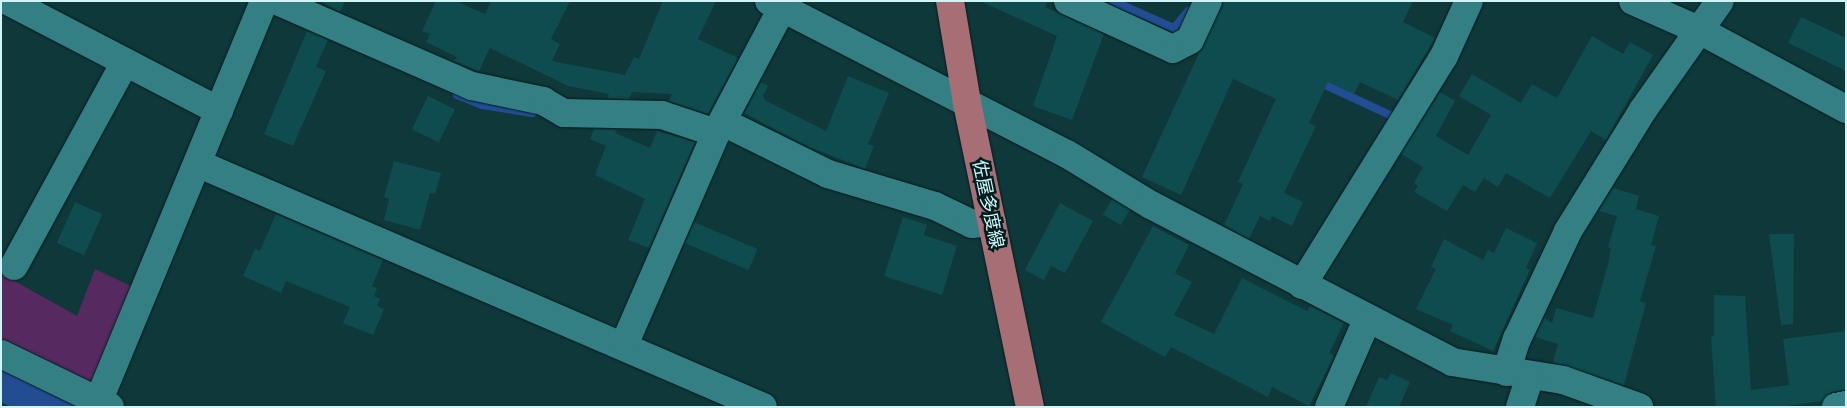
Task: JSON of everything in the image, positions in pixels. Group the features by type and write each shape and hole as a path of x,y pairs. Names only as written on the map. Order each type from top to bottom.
{"main road":[{"name":"佐屋多度線","path":"950,1 967,103 1030,407"}],"street":[{"path":"8,1 124,64 219,111"},
{"path":"1,354 102,405 264,1"},
{"path":"277,1 472,86 543,101 564,113 662,116 720,128 828,174 935,206 972,224 992,222"},
{"path":"1068,1 1173,49 1190,40 1208,1"},
{"path":"1302,284 1444,56 1469,1"},
{"path":"1633,1 1701,31 1846,108"},
{"path":"1520,407 1517,338 1568,231 1643,110 1701,31 1720,1"},
{"path":"624,345 775,5 1067,154 1151,205 1367,320 1452,362 1563,380 1639,407"},
{"path":"14,266 124,64"},
{"path":"199,164 624,345 763,407"},
{"path":"1329,407 1367,320"},
{"path":"1836,407 1846,405"}],"shaded area":[{"path":"1,263 11,279 77,316 95,269 135,288 97,382 87,385 1,344"}],"water":[{"path":"1,369 80,407 11,407 1,402"}],"building":[{"path":"320,1 345,1 340,12"},
{"path":"436,1 456,1 485,14 491,1 570,1 551,39 560,44 552,61 625,75 634,57 639,59 663,1 716,1 698,39 738,58 708,114 669,101 672,94 632,92 629,99 607,98 609,94 568,86 490,48 479,71 454,61 457,57 426,42 430,34 422,31"},
{"path":"980,1 1048,1 1045,7 1104,34 1072,120 1033,106 1057,36"},
{"path":"1223,1 1413,1 1403,22 1435,38 1398,100 1360,82 1354,94 1328,82 1309,123 1316,126 1284,193 1303,202 1292,226 1272,216 1270,221 1260,216 1249,239 1224,225 1243,184 1238,182 1276,99 1233,79 1181,195 1142,177"},
{"path":"1801,17 1846,38 1846,71 1788,43"},
{"path":"307,31 328,40 316,67 326,71 293,146 264,134"},
{"path":"1592,36 1623,54 1630,42 1653,55 1606,140 1591,131 1550,198 1506,173 1498,187 1484,178 1475,192 1463,185 1447,211 1414,192 1418,186 1414,183 1423,167 1401,154 1440,92 1455,101 1436,136 1468,155 1491,115 1459,96 1472,74 1521,103 1532,84 1557,98"},
{"path":"848,76 889,93 868,144 874,146 865,169 809,147 744,113 761,82 768,86 763,96 765,100 826,131"},
{"path":"428,96 455,109 439,142 412,129"},
{"path":"594,129 616,130 615,133 650,148 657,131 695,142 649,248 628,240 645,199 595,175 606,146 590,139"},
{"path":"394,161 441,173 435,194 430,193 420,230 384,220 389,199 384,197"},
{"path":"1613,188 1639,196 1636,209 1659,216 1651,245 1656,246 1640,301 1646,303 1624,385 1553,362 1558,344 1535,337 1544,318 1552,323 1556,308 1593,318 1608,264 1611,248 1608,247 1617,216 1599,211"},
{"path":"1112,199 1130,210 1121,225 1103,214"},
{"path":"75,202 102,214 84,255 57,243"},
{"path":"1060,203 1093,221 1065,273 1051,266 1044,280 1025,270"},
{"path":"276,214 383,260 372,286 377,288 374,296 380,299 377,306 384,309 373,335 343,323 350,307 286,281 281,293 243,276 255,249 260,251"},
{"path":"903,217 927,225 924,235 957,246 942,295 884,276"},
{"path":"694,222 758,249 749,270 685,243"},
{"path":"1153,226 1189,245 1175,273 1192,282 1174,315 1214,334 1242,278 1307,311 1310,306 1344,323 1329,353 1334,356 1309,406 1272,387 1268,397 1171,347 1165,357 1101,322"},
{"path":"1506,228 1537,243 1526,268 1530,270 1493,351 1450,331 1453,325 1416,309 1436,269 1431,267 1444,239 1483,260 1488,250 1494,253"},
{"path":"1769,234 1794,234 1793,324 1781,325"},
{"path":"1714,295 1745,296 1751,390 1789,385 1783,339 1846,331 1846,390 1832,392 1822,401 1779,407 1716,407 1711,337 1714,336"},
{"path":"1391,373 1410,382 1399,407 1366,407 1379,377 1387,380"}],"waterway":[{"path":"1113,1 1174,28 1189,10"},
{"path":"1319,82 1392,116"},
{"path":"457,95 482,105 532,113"}]}
